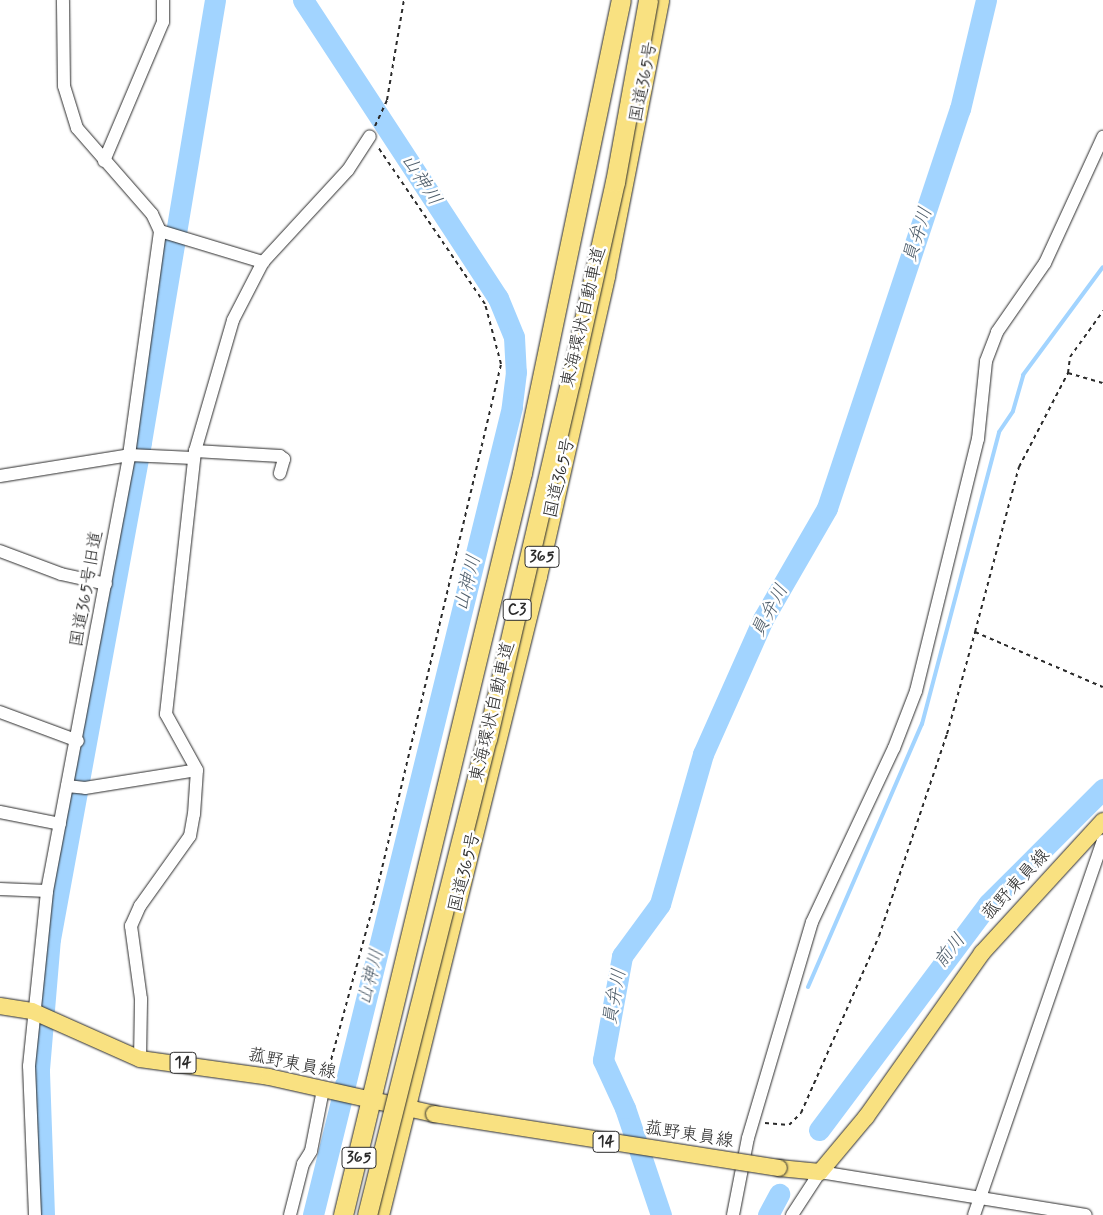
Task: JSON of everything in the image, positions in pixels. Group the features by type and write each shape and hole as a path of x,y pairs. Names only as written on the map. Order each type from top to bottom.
{"highway":[{"name":"365","path":"344,1215 368,1099 542,386 621,0"},
{"name":"東海環状自動車道","path":"367,1215 561,422 615,182 648,0"},
{"name":"国道365号","path":"379,1215 556,494 659,0"}],"main road":[{"name":"菰野東員線","path":"0,1006 39,1014 140,1059 268,1077 434,1114 779,1168 820,1172 866,1116 982,953 1102,822"}],"street":[{"path":"63,0 66,101 77,128 152,214 164,232 182,235 263,262"},
{"path":"104,161 163,22 163,0"},
{"path":"140,1059 141,999 131,926 140,906 190,836 197,770 166,714 194,454 230,328 263,262 348,170 371,135"},
{"path":"733,1215 754,1118 812,922 894,748 916,691 978,440 986,362 997,332 1045,263 1103,137"},
{"name":"国道365号旧道","path":"35,1215 29,1066 39,1014 47,891 60,824 75,787 78,740 106,584 136,455 164,232"},
{"path":"0,476 136,455 194,454 280,456 284,459 280,473"},
{"path":"0,551 61,574 106,584"},
{"path":"0,712 78,740"},
{"path":"75,787 197,770"},
{"path":"0,812 60,824"},
{"path":"974,1215 1103,841"},
{"path":"0,890 47,891"},
{"path":"290,1215 303,1164 312,1151 326,1091"},
{"path":"792,1215 820,1172 1086,1215"}],"path":[{"path":"326,1091 380,879 501,364 485,304 371,135 384,106 404,0"},
{"path":"754,1118 772,1126 789,1124 801,1113 880,936 947,734 1019,467 1068,373 1070,357 1103,311"},
{"path":"1068,373 1103,383"},
{"path":"975,632 1103,688"}],"waterway":[{"name":"山神川","path":"44,1215 39,1069 50,939 141,442 215,0"},
{"name":"山神川","path":"303,0 498,298 514,337 516,372 512,407 313,1215"},
{"name":"員弁川","path":"661,1215 625,1108 603,1060 622,956 660,904 703,754 763,619 827,508 960,109 986,0"},
{"path":"808,987 922,724 999,432 1013,411 1023,375 1103,267"},
{"name":"前川","path":"819,1130 988,904 1103,789"},
{"name":"前川","path":"768,1215 779,1194"}]}
